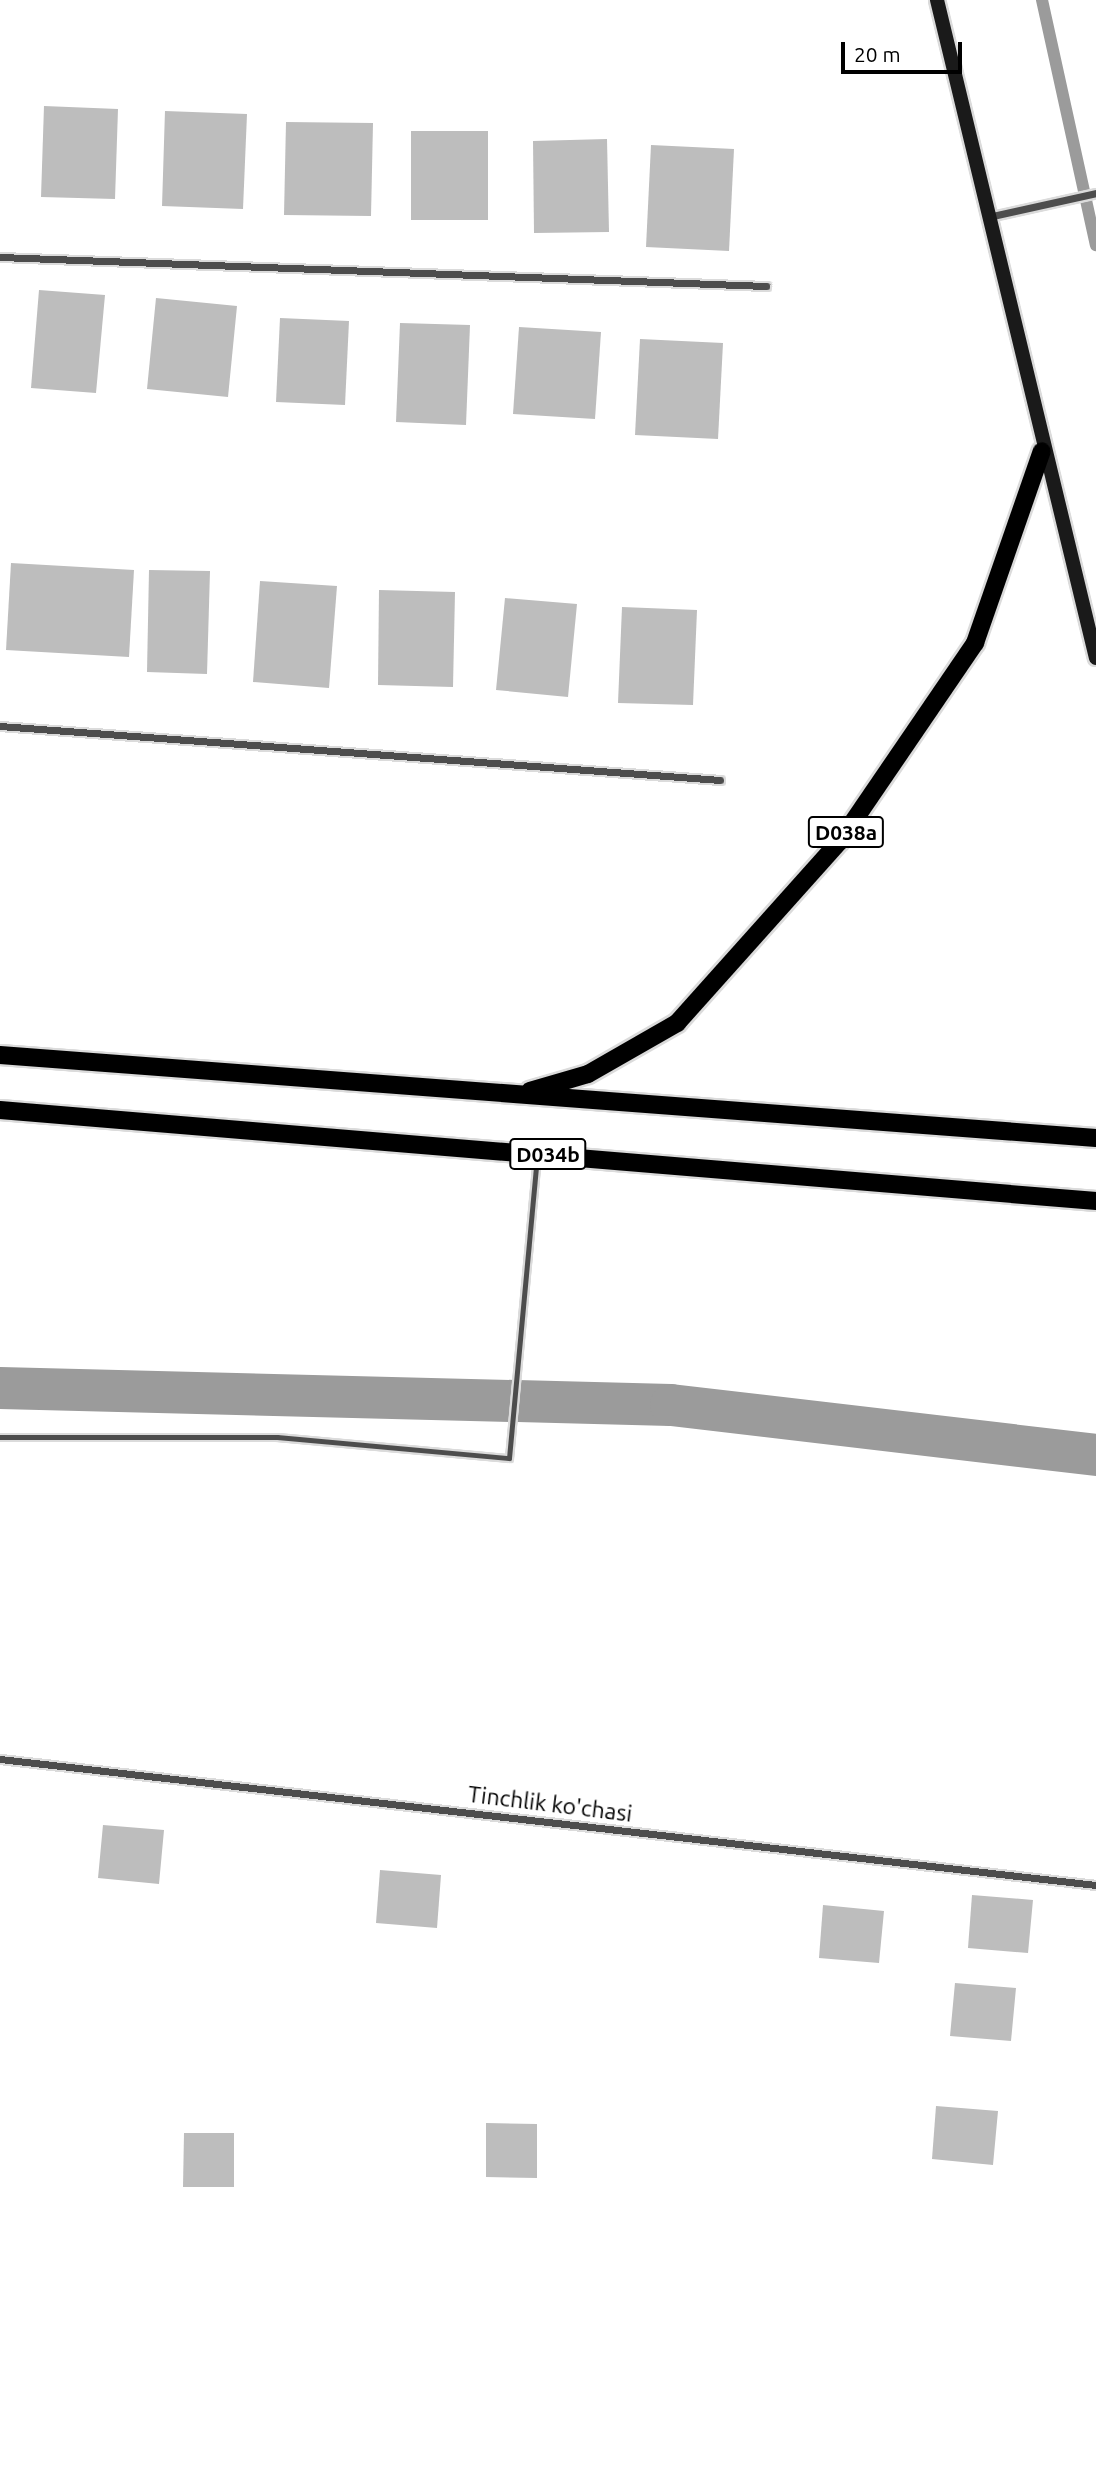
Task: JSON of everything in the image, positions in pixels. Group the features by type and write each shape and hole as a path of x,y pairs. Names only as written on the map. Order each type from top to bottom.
{"main road":[{"path":"936,0 1042,451 1096,658"},
{"name":"D038a","path":"517,1095 588,1074 677,1023 840,841 975,643 1042,451"},
{"path":"0,1055 1096,1138"},
{"name":"D034b","path":"0,1110 1096,1201"}],"street":[{"path":"987,217 1096,193"},
{"path":"0,257 766,286"},
{"path":"0,726 720,780"},
{"name":"Tinchlik ko'chasi","path":"0,1759 1096,1885"}],"lane":[{"path":"0,1437 277,1437 509,1458 537,1153"}],"building":[{"path":"44,106 118,109 115,199 41,197"},
{"path":"165,111 247,114 243,209 162,206"},
{"path":"286,122 373,123 371,216 284,215"},
{"path":"411,131 488,131 488,220 411,220"},
{"path":"607,139 609,232 534,233 533,141"},
{"path":"651,145 734,149 729,251 646,247"},
{"path":"39,290 105,295 96,393 31,388"},
{"path":"156,298 237,306 228,397 147,389"},
{"path":"280,318 349,321 345,405 276,402"},
{"path":"400,323 470,325 466,425 396,422"},
{"path":"519,327 601,332 595,419 513,414"},
{"path":"640,339 723,343 718,439 635,435"},
{"path":"11,563 134,570 129,657 6,650"},
{"path":"149,570 210,571 207,674 147,672"},
{"path":"260,581 337,586 329,688 253,682"},
{"path":"379,590 455,592 453,687 378,685"},
{"path":"505,598 577,604 568,697 496,690"},
{"path":"622,607 697,610 693,705 618,703"},
{"path":"103,1825 164,1830 159,1884 98,1878"},
{"path":"380,1870 441,1875 437,1928 376,1923"},
{"path":"972,1895 1033,1900 1028,1953 968,1948"},
{"path":"823,1905 884,1911 879,1963 819,1958"},
{"path":"955,1983 1016,1988 1011,2041 950,2036"},
{"path":"936,2106 998,2111 993,2165 932,2159"},
{"path":"486,2123 537,2124 537,2178 486,2177"},
{"path":"184,2133 234,2133 234,2187 183,2187"}],"waterway":[{"path":"1042,0 1096,245"},
{"path":"0,1388 671,1405 1096,1455"}]}
